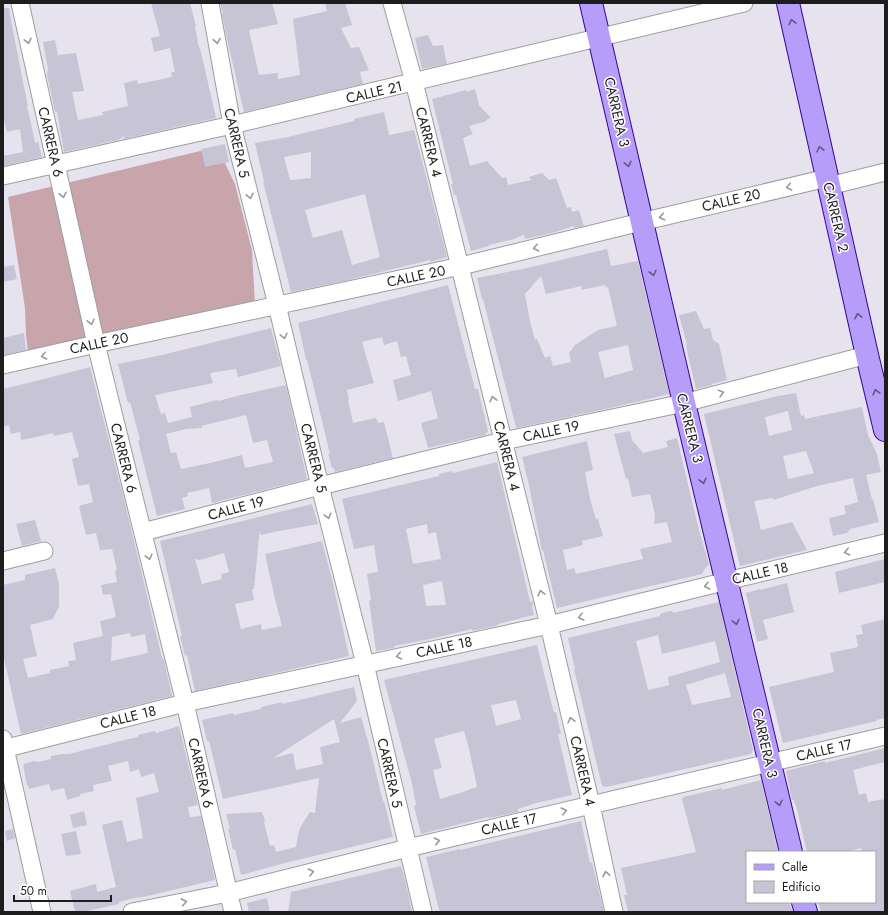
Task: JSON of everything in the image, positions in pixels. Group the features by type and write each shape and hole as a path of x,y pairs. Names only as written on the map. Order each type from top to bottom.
{"main road":[{"name":"CARRERA 3","path":"591,3 641,222 791,851"},
{"name":"CARRERA 2","path":"788,3 885,430"}],"street":[{"name":"CARRERA 6","path":"20,3 96,344 185,703 233,912"},
{"name":"CARRERA 5","path":"210,3 232,126 365,664 424,912"},
{"name":"CARRERA 4","path":"392,3 414,82 461,266 549,625 591,804 614,912"},
{"name":"CALLE 21","path":"3,176 232,126 744,3"},
{"name":"CALLE 20","path":"3,365 461,266 641,222 828,182 885,172"},
{"name":"CALLE 19","path":"143,532 320,486 503,441 684,403 867,354"},
{"name":"CALLE 18","path":"4,746 185,703 549,625 885,543"},
{"path":"3,561 44,551"},
{"name":"CALLE 17","path":"132,912 228,893 591,804 885,736"},
{"path":"4,746 42,912"}],"shaded area":[{"path":"217,147 235,184 252,250 255,306 28,352 25,308 8,197"}],"building":[{"path":"151,3 190,3 196,26 197,41 201,52 216,118 124,139 124,136 118,140 64,152 57,112 55,112 47,75 48,69 43,42 55,40 58,55 76,53 84,91 72,92 78,120 103,115 102,112 128,106 124,83 137,80 138,84 172,77 171,72 175,72 170,48 154,52 151,38 160,36"},
{"path":"220,3 272,3 278,24 249,30 259,75 278,73 278,79 300,75 293,19 327,11 325,3 345,3 352,25 341,28 351,48 359,47 369,70 360,72 363,84 244,112"},
{"path":"3,8 9,8 27,107 35,143 38,142 42,157 3,166 3,156 23,152 20,129 7,132 3,120"},
{"path":"428,35 433,46 443,45 447,64 422,69 415,38"},
{"path":"475,89 479,105 491,118 487,119 487,121 469,126 473,134 463,138 470,166 487,161 502,178 506,177 508,185 531,180 529,177 542,173 549,180 556,178 567,208 571,207 572,212 579,210 584,226 574,228 574,226 525,239 524,235 471,251 456,195 454,195 451,184 453,184 432,99"},
{"path":"384,112 389,135 414,130 447,257 291,292 263,182 255,143 288,137 354,121 354,119","holes":["311,152 311,178 290,180 284,157","365,194 380,257 352,265 342,230 313,238 305,210"]},
{"path":"225,144 229,162 205,167 201,149"},
{"path":"607,249 611,266 638,261 669,394 517,428 477,278 523,269","holes":["541,276 546,294 582,286 581,290 605,285 606,288 608,287 617,326 598,330 575,345 569,353 571,362 553,366 550,356 545,358 537,339 535,340 525,294","628,345 633,370 605,378 598,352"]},
{"path":"14,265 17,279 3,282 3,267"},
{"path":"448,285 475,389 478,389 488,431 485,435 428,448 421,423 438,418 431,391 398,401 393,380 411,375 406,356 401,357 397,341 384,345 382,337 362,342 374,383 347,390 353,423 376,418 378,423 384,422 393,458 335,472 334,468 332,468 328,454 330,454 298,323"},
{"path":"696,311 704,329 710,328 713,340 719,344 727,380 696,389 688,356 687,344 679,315"},
{"path":"271,328 281,366 238,377 236,369 210,373 213,383 155,395 161,414 165,413 168,423 192,417 190,407 286,385 307,479 212,503 209,488 187,493 188,496 182,498 185,509 157,516 138,441 140,440 130,402 128,403 118,364 162,355","holes":["246,415 253,443 267,440 273,462 245,468 242,455 181,469 176,452 171,453 166,434 186,429 202,428 201,426"]},
{"path":"24,333 26,350 3,355 3,338"},
{"path":"90,367 172,696 21,734 3,654 3,585 25,580 25,575 55,568 59,584 59,606 53,619 30,625 37,656 23,659 28,678 50,673 50,670 69,666 68,661 76,660 73,643 103,636 100,621 116,617 111,594 103,595 101,585 117,582 115,570 117,570 112,549 100,550 96,533 86,535 79,506 93,502 89,484 78,486 72,459 79,457 72,432 54,436 53,433 21,440 20,432 11,434 9,425 3,427 3,389","holes":["130,633 131,637 145,634 148,653 111,661 112,637"]},
{"path":"796,393 801,416 804,415 805,419 862,407 868,435 877,454 881,472 866,475 879,522 850,529 847,533 833,536 829,518 846,514 844,506 858,502 853,478 817,486 773,500 773,498 754,501 761,530 792,522 807,550 740,566 704,414","holes":["788,411 792,430 769,436 765,417","806,451 814,473 788,479 783,456"]},
{"path":"630,431 632,440 643,453 668,447 666,441 677,438 699,530 709,564 702,574 557,608 543,550 542,551 522,457 587,441 593,470 585,472 590,499 603,536 582,541 583,545 563,550 567,570 574,568 576,574 643,559 640,549 672,542 667,522 654,524 655,514 650,494 632,497 628,478 626,479 614,434"},
{"path":"497,462 530,602 533,601 532,608 534,615 491,627 473,631 472,629 376,651 367,574 378,572 374,545 354,549 342,499 439,476 439,474 452,471 453,473","holes":["427,524 428,534 436,532 441,559 413,564 406,529","442,581 446,605 426,606 423,585"]},
{"path":"312,504 318,524 261,535 260,531 254,589 252,589 254,600 235,604 241,629 261,624 262,630 282,626 265,554 322,541 349,656 195,691 187,655 185,656 180,636 182,636 160,541","holes":["224,553 229,572 221,574 222,579 202,584 195,559 200,560"]},
{"path":"35,520 41,541 22,546 16,524"},
{"path":"885,559 885,582 839,593 835,572"},
{"path":"787,583 794,612 763,620 768,639 757,642 746,593"},
{"path":"719,602 753,750 751,754 606,787 602,786 568,638 660,616 660,614 666,612 672,611 673,613","holes":["658,635 662,654 715,641 720,662 668,677 669,685 648,690 636,641","725,673 731,697 692,705 686,685"]},
{"path":"885,619 885,718 783,743 769,687 834,672 830,653 858,647 856,635 863,634 861,625"},
{"path":"537,645 551,702 554,712 556,712 561,734 558,734 572,795 536,803 518,809 518,812 488,817 421,834 414,806 416,805 412,784 384,680","holes":["516,700 521,719 496,726 491,705","464,731 477,787 440,799 433,770 442,768 434,739"]},
{"path":"354,687 357,701 340,723 361,717 393,837 241,875 235,849 233,850 226,814 262,812 270,846 274,845 276,852 296,847 299,830 310,812 315,813 319,778 223,799 209,741 207,741 202,720 261,709 261,707 282,702 282,704","holes":["334,719 340,742 320,747 323,764 296,770 293,753 273,758"]},
{"path":"179,726 198,805 188,807 190,817 201,816 215,880 119,902 119,904 82,912 75,912 70,891 96,884 97,892 116,887 102,825 122,820 127,842 143,838 136,798 159,792 154,773 141,777 139,769 130,772 128,761 108,766 112,781 93,785 94,791 80,794 80,796 67,800 64,788 51,791 49,784 29,789 28,785 27,786 23,765 34,761 38,762 51,759 51,756 69,754 138,737 138,735 155,731 156,733"},
{"path":"885,748 885,762 853,770 859,795 866,793 868,802 885,799 885,912 821,912 818,903 876,903 876,851 862,851 861,848 850,851 807,851 796,806 793,799 792,800 786,771 825,761 825,763"},
{"path":"761,780 778,851 746,851 746,903 789,903 793,912 628,912 624,895 627,895 621,868 696,852 682,799 683,797 722,788 722,790"},
{"path":"84,811 87,825 73,828 70,815"},
{"path":"581,821 590,863 592,862 604,912 440,912 426,857"},
{"path":"13,829 15,838 7,841 5,831"},
{"path":"76,831 81,854 66,856 61,834"},
{"path":"401,866 412,912 288,912 291,892"},
{"path":"267,898 270,912 249,912 247,903"}]}
